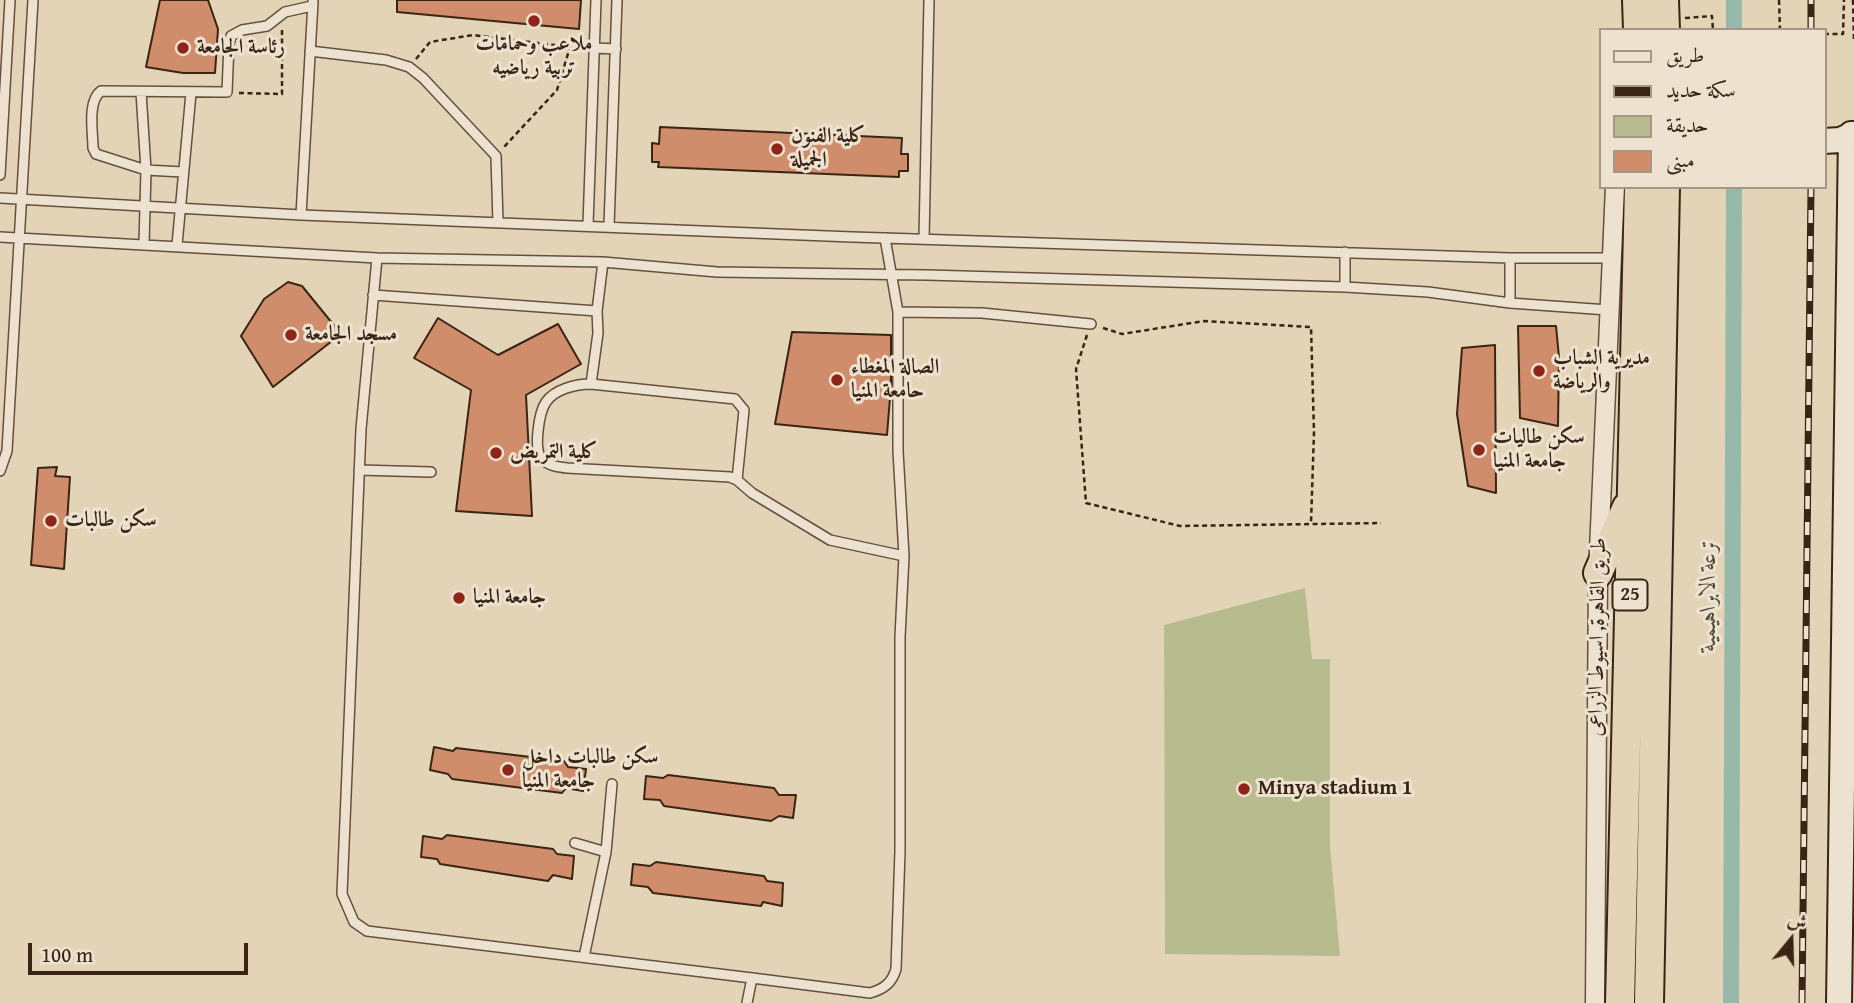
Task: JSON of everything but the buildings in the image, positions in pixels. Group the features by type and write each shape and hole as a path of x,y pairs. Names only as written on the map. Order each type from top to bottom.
{"highway":[{"path":"1637,0 1639,28"},
{"path":"1664,0 1676,24"},
{"name":"طريق القاهرة, اسيوط الزراعى","path":"1620,1003 1639,189"},
{"name":"25","path":"1649,1003 1665,189"},
{"path":"1598,573 1632,495"}],"main road":[{"path":"1826,131 1846,130 1853,134"},
{"path":"1826,141 1840,141 1853,134"},
{"path":"1839,1003 1853,134"}],"street":[{"name":"طريق القاهرة, اسيوط الزراعى","path":"1595,1003 1598,573 1615,189"}],"lane":[{"path":"0,175 10,0"},
{"path":"0,471 19,237 33,0"},
{"path":"588,225 596,0"},
{"path":"609,226 617,0"},
{"path":"924,239 929,0"},
{"path":"183,172 146,170 100,157 93,148 93,103 96,95 101,91 227,92 231,36 242,30 267,26 285,12 313,3 302,215"},
{"path":"595,48 616,49"},
{"path":"310,51 386,60 409,67 442,97 496,156 498,223"},
{"path":"141,92 146,170 144,244"},
{"path":"177,245 191,93"},
{"path":"0,198 146,204 302,215 886,238 1510,258 1611,258"},
{"path":"0,237 377,258 603,262 717,272 1345,287 1429,292 1510,303 1608,310"},
{"path":"377,258 359,470 342,894 354,922 367,931 870,993 881,990 894,974 900,851 900,637 904,556 898,451 898,312 886,238"},
{"path":"1345,253 1345,287"},
{"path":"1510,258 1510,303"},
{"path":"590,384 598,333 597,311 603,262"},
{"path":"373,295 597,311"},
{"path":"898,312 982,313 1091,324"},
{"path":"737,480 744,410 735,399 576,384 554,394 546,402 539,424 538,453 543,461 553,466 730,477 830,540 904,556"},
{"path":"359,470 430,472"},
{"path":"584,957 606,852 612,784"},
{"path":"575,843 606,852"},
{"path":"747,1003 752,978"}],"path":[{"path":"1779,0 1780,28"},
{"path":"1826,34 1843,34 1844,0"},
{"path":"1853,0 1854,41"},
{"path":"1676,24 1712,16 1713,28"},
{"path":"227,92 282,94 282,25"},
{"path":"409,67 430,43 473,35 570,47 557,90 496,156"},
{"path":"1311,523 1314,432 1311,327 1204,321 1122,334 1091,324 1076,369 1086,503 1180,526 1381,523"}],"green space":[{"name":"Minya stadium 1","path":"1305,588 1312,659 1330,659 1330,846 1340,956 1165,954 1164,625"}],"waterway":[{"name":"ترعة الابراهيمية","path":"1734,0 1734,28"},
{"name":"ترعة الابراهيمية","path":"1731,1003 1734,189"}],"railway":[{"path":"1811,0 1811,28"},
{"path":"1802,1003 1811,189"}],"place":[{"name":"ملاعب وحمامات تربية رياضيه","path":"534,21"},
{"name":"رئاسة الجامعة","path":"183,48"},
{"name":"كلية الفنون الجميلة","path":"777,149"},
{"name":"مسجد الجامعة","path":"291,335"},
{"name":"مديرية الشباب والرياضة","path":"1539,371"},
{"name":"الصالة المغطاء حامعة المنيا","path":"837,380"},
{"name":"سكن طاليات جامعة المنيا","path":"1479,450"},
{"name":"كلية التمريض","path":"496,453"},
{"name":"سكن طالبات","path":"51,521"},
{"name":"جامعة المنيا","path":"459,598"},
{"name":"سكن طالبات داخل جامعة المنيا","path":"508,770"},
{"name":"Minya stadium 1","path":"1244,789"}]}
